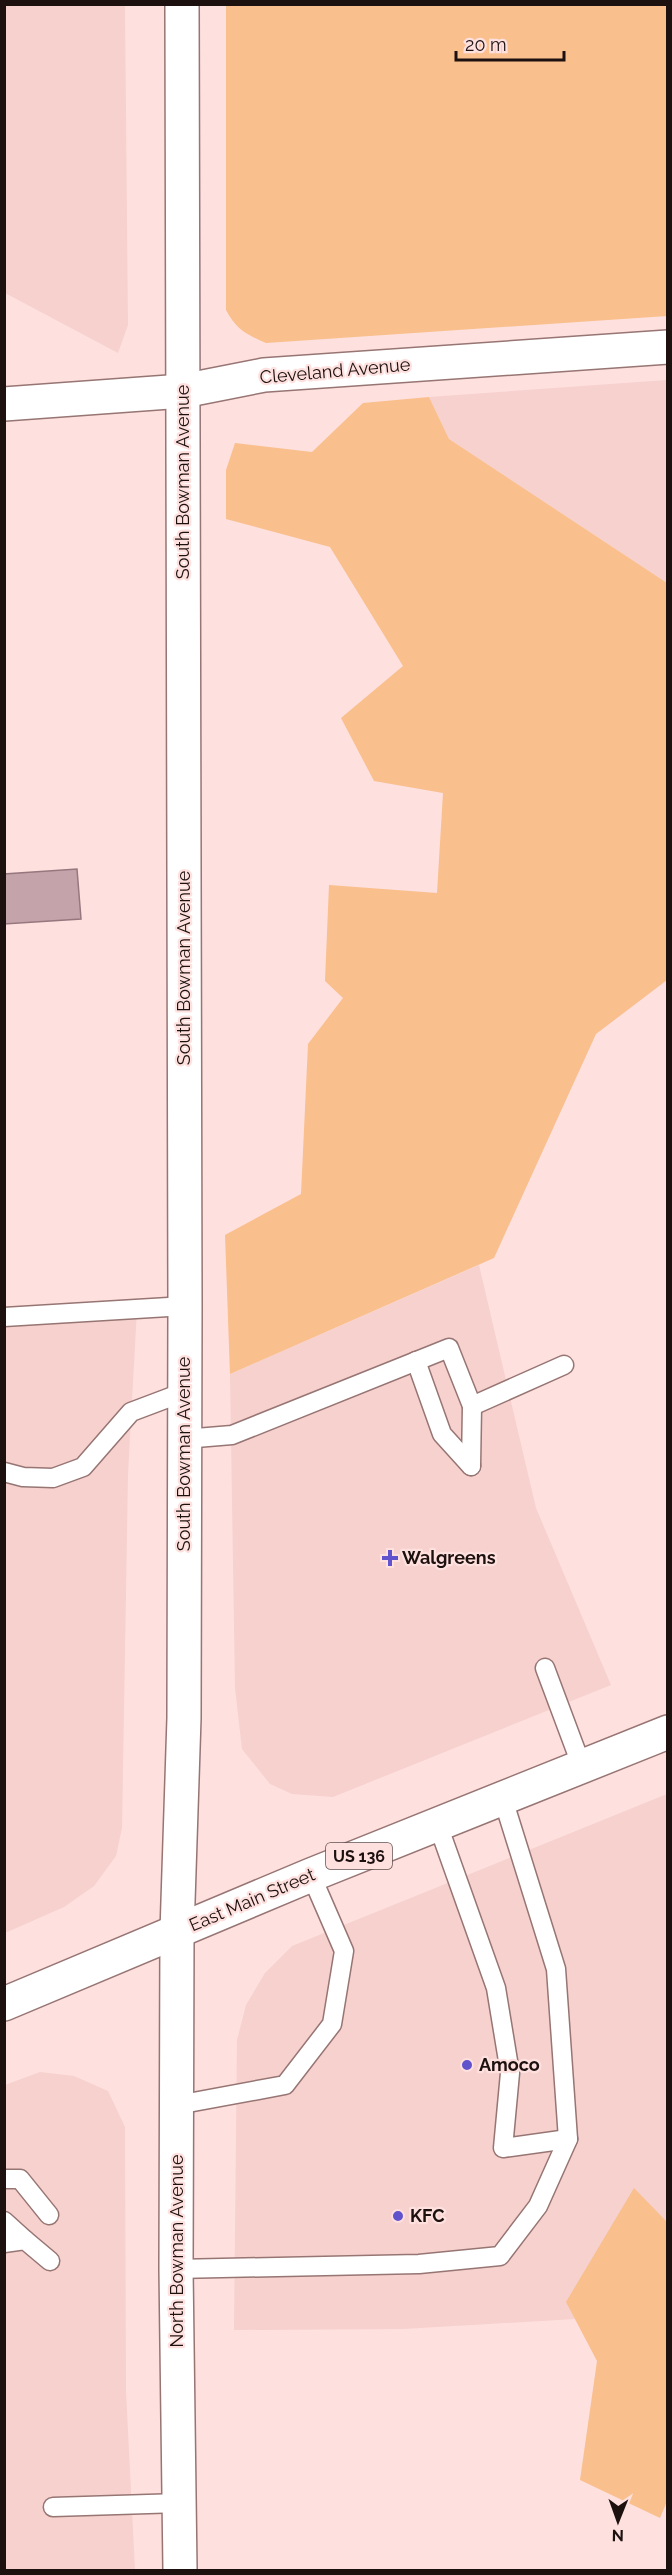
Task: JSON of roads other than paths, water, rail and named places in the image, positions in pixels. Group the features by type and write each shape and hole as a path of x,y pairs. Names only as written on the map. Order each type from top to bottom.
{"main road":[{"name":"South Bowman Avenue","path":"177,1932 184,1718 182,4"},
{"name":"Cleveland Avenue","path":"4,404 183,391 264,375 668,347"},
{"name":"East Main Street","path":"4,2004 311,1875 668,1732"},
{"name":"North Bowman Avenue","path":"177,1932 176,2269 180,2571"}],"lane":[{"path":"4,1317 185,1306"},
{"path":"184,1439 232,1435 416,1361 449,1348 472,1406 471,1466 442,1434 416,1361"},
{"path":"472,1406 564,1365"},
{"path":"4,1472 23,1477 53,1478 83,1467 131,1412 184,1392"},
{"path":"545,1668 582,1767"},
{"path":"176,2269 419,2264 500,2256 538,2206 568,2139 556,1969 502,1799"},
{"path":"438,1825 496,1989 510,2073 503,2148 568,2139"},
{"path":"177,2105 285,2085 332,2024 344,1952 311,1875"},
{"path":"4,2179 20,2179 49,2215"},
{"path":"4,2221 50,2261"},
{"path":"4,2243 25,2240"},
{"path":"53,2507 180,2504"}],"place":[{"name":"Walgreens","path":"390,1558"},
{"name":"Amoco","path":"467,2065"},
{"name":"KFC","path":"398,2216"}]}
